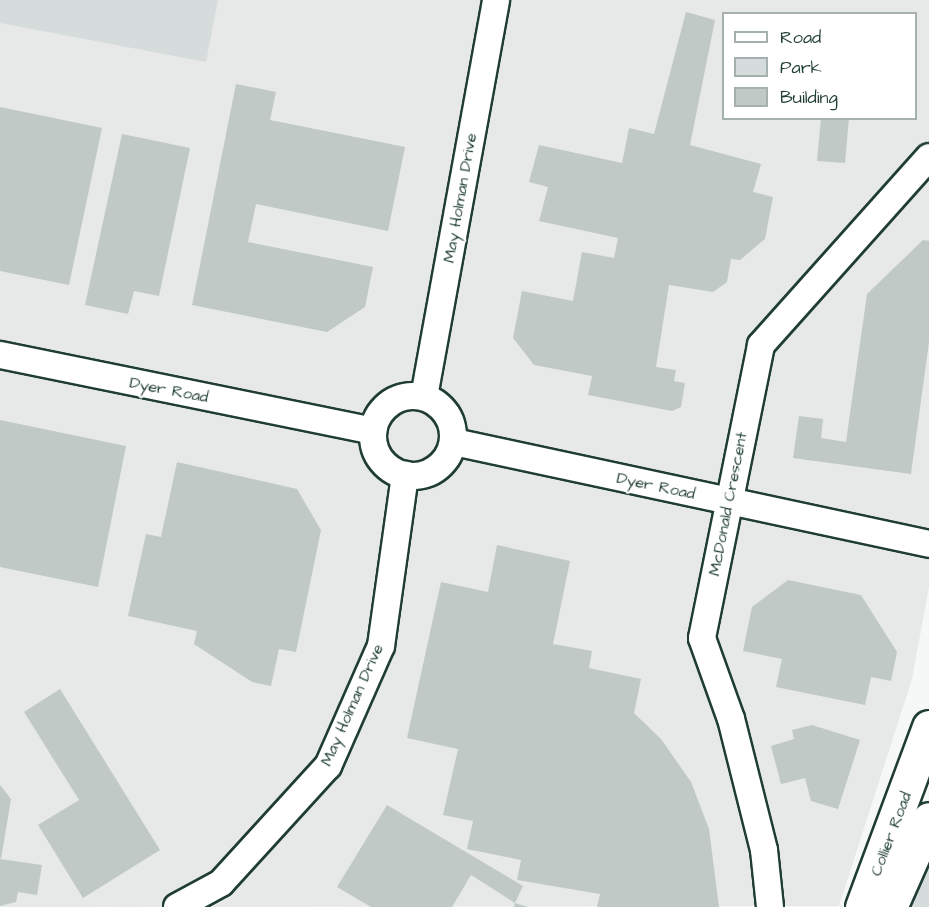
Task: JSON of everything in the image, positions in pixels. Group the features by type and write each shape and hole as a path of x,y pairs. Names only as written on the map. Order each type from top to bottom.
{"main road":[{"name":"Collier Road","path":"862,907 929,727"},
{"name":"Collier Road","path":"890,907 929,819"}],"street":[{"name":"May Holman Drive","path":"424,397 496,0"},
{"name":"McDonald Crescent","path":"770,907 764,850 731,719 702,638 761,345 929,157"},
{"name":"Dyer Road","path":"0,355 373,431"},
{"path":"410,395 424,397 448,413 454,442 450,454 436,469 418,476 405,476 381,460 373,431 385,406 410,395"},
{"name":"Dyer Road","path":"454,442 929,544"},
{"name":"May Holman Drive","path":"177,907 221,883 328,766 381,646 405,476"}],"shaded area":[{"path":"0,0 929,0 929,587 912,679 839,906 0,907"}],"green space":[{"path":"0,0 218,0 206,62 0,23"},
{"path":"929,846 929,907 890,907"}],"building":[{"path":"686,12 715,20 690,145 761,164 753,192 773,197 765,239 740,260 731,259 727,282 713,292 669,285 656,367 676,370 674,381 685,383 681,407 672,411 588,395 592,376 534,365 513,338 522,291 573,301 582,252 614,258 618,238 539,221 548,187 529,182 539,145 622,163 629,128 654,134"},
{"path":"236,84 276,92 270,120 405,147 388,231 256,204 248,242 373,267 365,307 327,332 192,305"},
{"path":"0,107 102,128 69,285 0,271"},
{"path":"821,120 849,120 845,163 817,161"},
{"path":"122,134 190,148 159,296 134,291 128,314 85,305"},
{"path":"923,240 929,241 929,342 911,474 793,458 799,416 823,419 821,438 846,442 867,294"},
{"path":"0,420 126,446 98,587 0,567"},
{"path":"177,462 297,489 321,530 296,652 279,649 271,686 252,682 194,644 197,631 128,616 146,534 161,537"},
{"path":"497,545 570,561 553,644 592,651 589,668 641,679 634,713 661,739 691,782 709,829 719,907 597,907 600,894 517,880 521,860 467,849 473,821 443,815 458,749 407,738 441,582 488,592"},
{"path":"788,580 861,595 897,652 891,681 871,677 865,705 776,687 782,659 743,651 752,607"},
{"path":"60,689 160,850 83,898 38,825 79,800 24,712"},
{"path":"812,725 860,740 838,809 811,801 805,778 781,784 771,746 794,739 792,730"},
{"path":"0,785 11,799 1,859 0,858"},
{"path":"387,805 523,886 515,903 471,875 452,907 371,907 337,887"},
{"path":"0,859 42,865 37,895 18,892 16,902 0,906"},
{"path":"515,903 528,907 514,907"}]}
